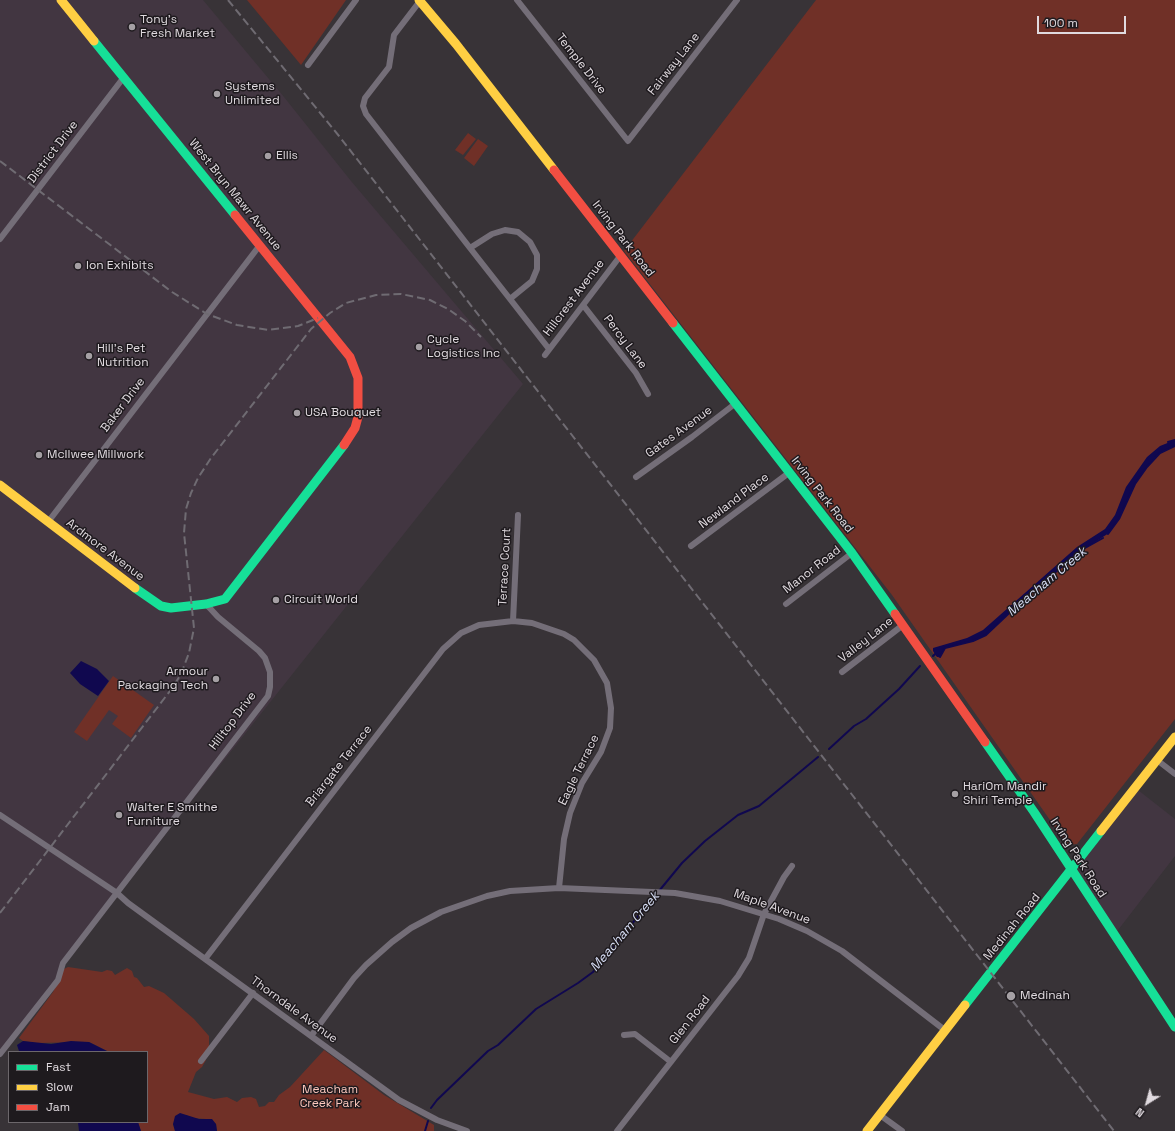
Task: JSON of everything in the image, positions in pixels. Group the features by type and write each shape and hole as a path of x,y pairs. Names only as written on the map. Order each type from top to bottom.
{"main road":[{"name":"West Bryn Mawr Avenue","path":"61,0 350,357 358,378 358,417 356,428 350,437 231,593 225,599 206,604"},
{"name":"Irving Park Road","path":"419,1 456,44 852,553 1034,812 1175,1026"},
{"name":"Ardmore Avenue","path":"0,485 149,599 161,606 176,608 206,604"},
{"name":"Medinah Road","path":"868,1131 1175,737"}],"street":[{"path":"308,65 356,0"},
{"name":"Temple Drive","path":"517,0 628,141"},
{"name":"Fairway Lane","path":"628,141 737,0"},
{"path":"419,1 394,35 389,67 365,98 363,106 366,114 549,349"},
{"name":"District Drive","path":"0,239 124,77"},
{"path":"470,248 492,234 505,230 518,232 530,242 537,255 537,269 532,281 510,299"},
{"name":"Baker Drive","path":"48,522 260,245"},
{"name":"Hillcrest Avenue","path":"545,355 621,255"},
{"name":"Percy Lane","path":"583,305 636,373 648,394"},
{"name":"Gates Avenue","path":"636,477 736,403"},
{"name":"Newland Place","path":"691,546 790,472"},
{"name":"Terrace Court","path":"513,620 518,516"},
{"name":"Manor Road","path":"786,604 852,553"},
{"name":"Hilltop Drive","path":"0,1054 58,980 63,963 268,696 270,672 265,658 259,651 218,617 206,604"},
{"name":"Briargate Terrace","path":"205,959 443,649 461,633 479,625 513,620 532,623 559,632 580,645 594,660 603,675 610,697 611,708"},
{"name":"Valley Lane","path":"842,672 903,624"},
{"name":"Eagle Terrace","path":"559,888 564,838 570,813 582,783 604,745 610,728 611,708"},
{"path":"1157,760 1175,774"},
{"name":"Thorndale Avenue","path":"0,815 117,893 205,959 412,1108 437,1120 467,1131"},
{"name":"Glen Road","path":"617,1131 738,976 749,958 764,914 784,876 792,866"},
{"name":"Maple Avenue","path":"311,1036 354,978 366,965 392,942 411,928 441,912 487,896 510,891 559,888 660,892 720,901 764,914 807,932 842,952 946,1030"},
{"path":"201,1061 253,993"},
{"path":"624,1035 635,1034 671,1062"},
{"path":"880,1115 902,1131"}],"shaded area":[{"path":"0,0 203,0 284,97 351,181 523,384 70,954 58,980 0,1054"},
{"name":"Meacham Creek","path":"1175,440 1175,446 1160,453 1147,467 1135,484 1119,519 1109,533 1075,555 1020,602 986,635 973,641 945,648 940,657 937,657 933,651 933,648 967,638 983,630 1077,547 1105,529 1115,515 1126,487 1147,457 1160,446"},
{"path":"81,661 97,669 109,681 98,696 80,684 70,673"},
{"path":"1138,790 1175,819 1175,856 1115,934 1077,869"},
{"path":"23,1041 51,1044 71,1041 89,1042 107,1051 19,1051 17,1045"},
{"path":"180,1113 199,1119 212,1119 216,1124 217,1131 175,1131 173,1124 175,1116"},
{"path":"78,1123 138,1123 141,1131 79,1131"}],"green space":[{"path":"247,0 346,0 301,65"},
{"path":"816,0 1175,0 1175,719 1077,844 1068,845 1064,840 892,595 624,251"},
{"path":"468,133 476,139 463,155 455,150"},
{"path":"478,139 488,146 474,166 464,158"},
{"path":"113,676 154,705 131,738 112,724 118,716 109,710 87,741 74,732"},
{"name":"Meacham Creek Park","path":"68,967 102,972 107,970 112,971 115,975 127,968 132,971 134,977 137,978 144,987 149,986 164,993 194,1019 209,1036 209,1047 203,1055 206,1060 202,1067 196,1072 188,1092 214,1099 227,1097 237,1102 242,1098 251,1097 256,1099 259,1107 265,1106 269,1102 274,1102 279,1095 290,1087 324,1050 384,1095 434,1125 434,1131 217,1131 216,1124 206,1119 193,1118 186,1115 173,1124 175,1131 141,1131 138,1123 148,1123 148,1051 107,1051 89,1042 36,1043 23,1041 19,1038 53,992 64,969"}],"waterway":[{"name":"Meacham Creek","path":"1168,442 1175,440"},
{"name":"Meacham Creek","path":"1108,534 1119,519 1135,484 1147,467 1160,453 1175,446"},
{"name":"Meacham Creek","path":"1075,555 1103,538"},
{"name":"Meacham Creek","path":"1034,591 1067,562"},
{"name":"Meacham Creek","path":"933,656 935,654 940,657 945,648 973,641 986,635 1023,600"},
{"name":"Meacham Creek","path":"829,749 854,726 866,719 899,689 920,666"},
{"name":"Meacham Creek","path":"659,891 682,863 705,841 738,815 759,806 818,757"},
{"name":"Meacham Creek","path":"431,1108 437,1100 488,1051 498,1045 536,1009 593,972 656,894"},
{"name":"Meacham Creek","path":"425,1131 428,1121"}],"railway":[{"path":"228,0 339,136 1114,1131"},
{"path":"0,161 172,292 207,314 237,325 268,330 298,326 318,318"},
{"path":"0,913 173,687 181,674 189,653 194,628 184,533 186,509 191,493 198,478 211,458 311,329 330,313 346,303 376,295 401,294 430,300 448,309 465,321 481,337"}],"traffic: fast":[{"path":"94,41 235,215"},
{"path":"673,323 852,553 895,614"},
{"path":"135,588 161,606 171,608 206,604 225,599 344,445"},
{"path":"985,742 1034,812 1175,1027"},
{"path":"965,1005 1101,831"}],"traffic: slow":[{"path":"61,0 94,41"},
{"path":"419,0 456,44 554,170"},
{"path":"0,485 135,588"},
{"path":"1101,831 1175,737"},
{"path":"867,1131 965,1005"}],"traffic: jam":[{"path":"554,170 673,323"},
{"path":"235,215 350,357 358,378 358,417 355,428 344,445"},
{"path":"895,614 985,742"}],"place":[{"name":"Tony's Fresh Market","path":"132,27"},
{"name":"Systems Unlimited","path":"217,94"},
{"name":"Ellis","path":"268,156"},
{"name":"Ion Exhibits","path":"78,266"},
{"name":"Cycle Logistics Inc","path":"419,347"},
{"name":"Hill's Pet Nutrition","path":"89,356"},
{"name":"USA Bouquet","path":"297,413"},
{"name":"McIlwee Millwork","path":"39,455"},
{"name":"Circuit World","path":"276,600"},
{"name":"Armour Packaging Tech","path":"216,679"},
{"name":"HariOm Mandir Shiri Temple","path":"955,794"},
{"name":"Walter E Smithe Furniture","path":"119,815"},
{"name":"Medinah","path":"1011,996"}]}
